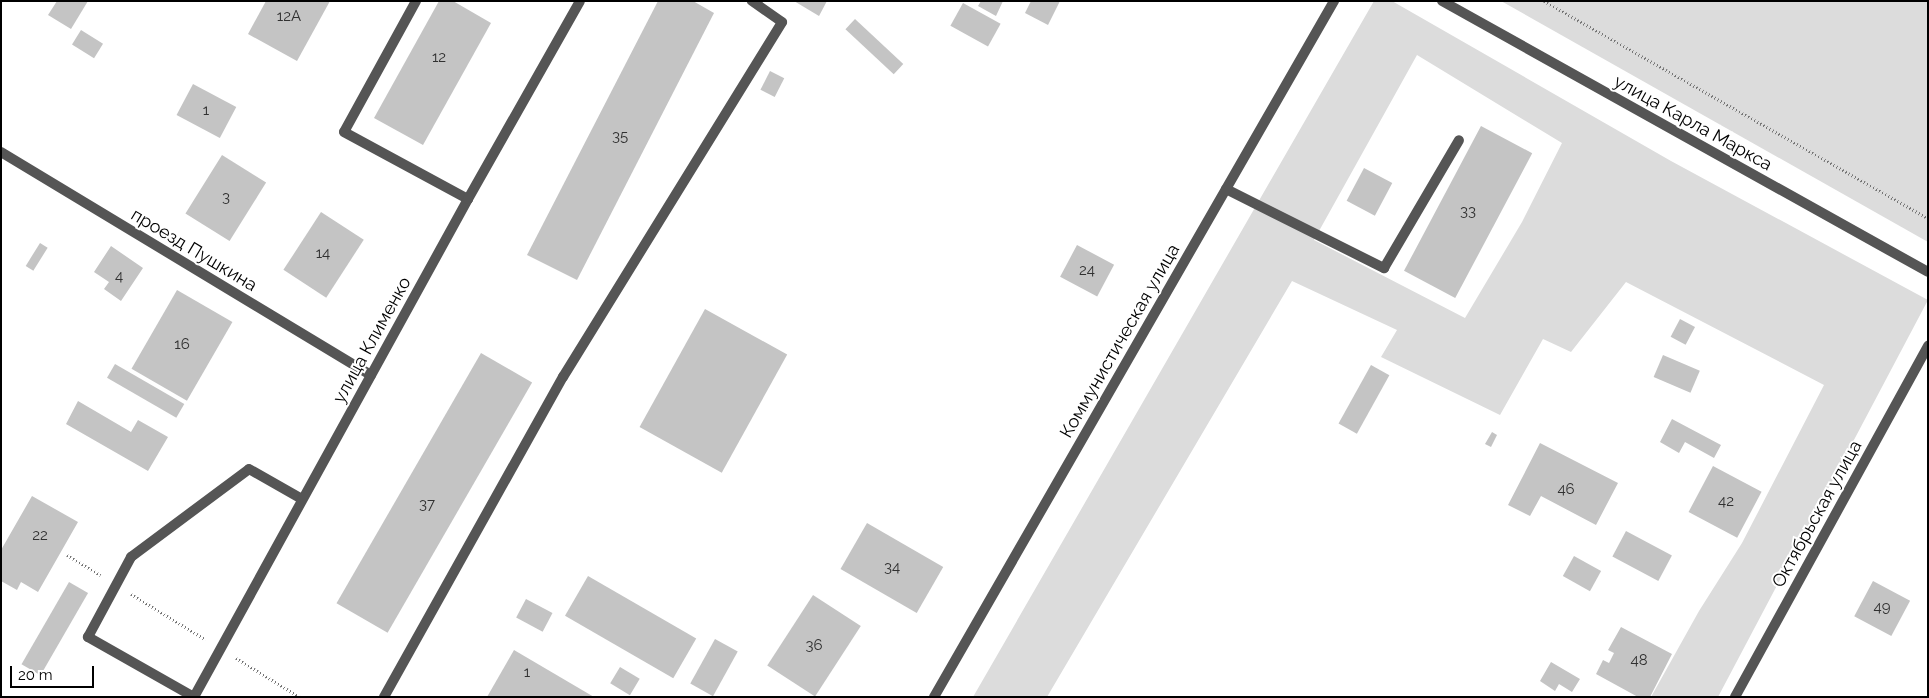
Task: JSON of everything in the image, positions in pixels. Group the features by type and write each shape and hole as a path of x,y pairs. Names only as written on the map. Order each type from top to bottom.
{"street":[{"path":"416,1 344,132 468,199"},
{"name":"улица Клименко","path":"194,697 468,199 580,1"},
{"path":"384,697 564,377 782,22 752,1"},
{"name":"Коммунистическая улица","path":"934,697 1334,1"},
{"name":"улица Карла Маркса","path":"1442,1 1928,272"},
{"path":"1226,189 1384,268 1458,140"},
{"name":"проезд Пушкина","path":"1,152 371,375"},
{"name":"Октябрьская улица","path":"1734,697 1928,346"},
{"path":"194,697 88,637 131,557 249,469 302,499"}],"path":[{"path":"1544,1 1928,218"},
{"path":"67,555 300,697"}],"shaded area":[{"path":"1374,1 1392,1 1671,161 1928,300 1718,697 1651,697 1699,611 1742,543 1824,385 1626,282 1571,352 1543,339 1500,415 1381,357 1397,330 1292,281 1047,697 973,697","holes":["1417,55 1562,143 1522,222 1465,318 1314,240"]},
{"path":"1501,1 1928,1 1928,242"}],"building":[{"path":"57,1 88,1 71,29 48,15"},
{"path":"266,1 330,1 297,61 248,34"},
{"path":"439,1 453,1 491,23 423,145 374,118"},
{"path":"658,1 693,1 714,13 577,280 527,255"},
{"path":"794,1 827,1 819,16"},
{"path":"981,1 1003,1 996,16 978,6"},
{"path":"1031,1 1060,1 1048,25 1025,13"},
{"path":"963,3 1001,24 988,47 950,26"},
{"path":"855,19 903,64 894,74 845,29"},
{"path":"81,30 103,44 94,58 72,44"},
{"path":"770,71 784,78 775,97 760,90"},
{"path":"193,84 236,107 220,138 177,115"},
{"path":"1481,126 1532,153 1455,298 1404,271"},
{"path":"222,155 266,183 230,241 185,214"},
{"path":"1364,168 1392,183 1375,216 1347,201"},
{"path":"321,212 364,240 326,298 283,270"},
{"path":"40,243 48,248 33,271 26,266"},
{"path":"1077,245 1114,265 1097,297 1060,277"},
{"path":"111,246 143,268 121,301 104,289 109,282 94,272"},
{"path":"177,290 232,322 187,401 132,369"},
{"path":"705,309 787,355 722,473 640,427"},
{"path":"1680,319 1695,327 1686,345 1671,337"},
{"path":"481,353 532,382 388,633 336,603"},
{"path":"1663,355 1700,371 1690,393 1654,377"},
{"path":"115,364 184,404 176,418 107,378"},
{"path":"1371,365 1389,375 1357,434 1339,424"},
{"path":"78,401 131,432 138,420 168,437 148,471 66,424"},
{"path":"1672,419 1721,445 1714,458 1685,442 1679,453 1660,442"},
{"path":"1492,432 1497,435 1491,447 1485,444"},
{"path":"1540,443 1618,483 1596,525 1541,496 1530,516 1508,505"},
{"path":"1713,466 1762,492 1737,538 1689,512"},
{"path":"32,496 78,522 38,592 21,582 17,590 1,581 1,550"},
{"path":"867,523 943,567 917,613 840,569"},
{"path":"1626,531 1672,555 1658,581 1612,557"},
{"path":"1574,556 1601,571 1590,591 1563,576"},
{"path":"588,576 696,638 673,678 565,616"},
{"path":"1873,581 1910,601 1891,636 1854,616"},
{"path":"69,582 88,593 41,675 22,664"},
{"path":"813,595 861,626 815,696 767,665"},
{"path":"526,599 552,613 543,632 516,618"},
{"path":"1621,627 1672,654 1650,697 1638,697 1596,674 1603,660 1609,663 1614,653 1608,650"},
{"path":"715,639 738,652 713,696 690,684"},
{"path":"514,650 594,697 487,697"},
{"path":"1551,662 1580,679 1572,692 1559,684 1555,691 1540,681"},
{"path":"620,667 640,679 630,695 610,683"}]}
